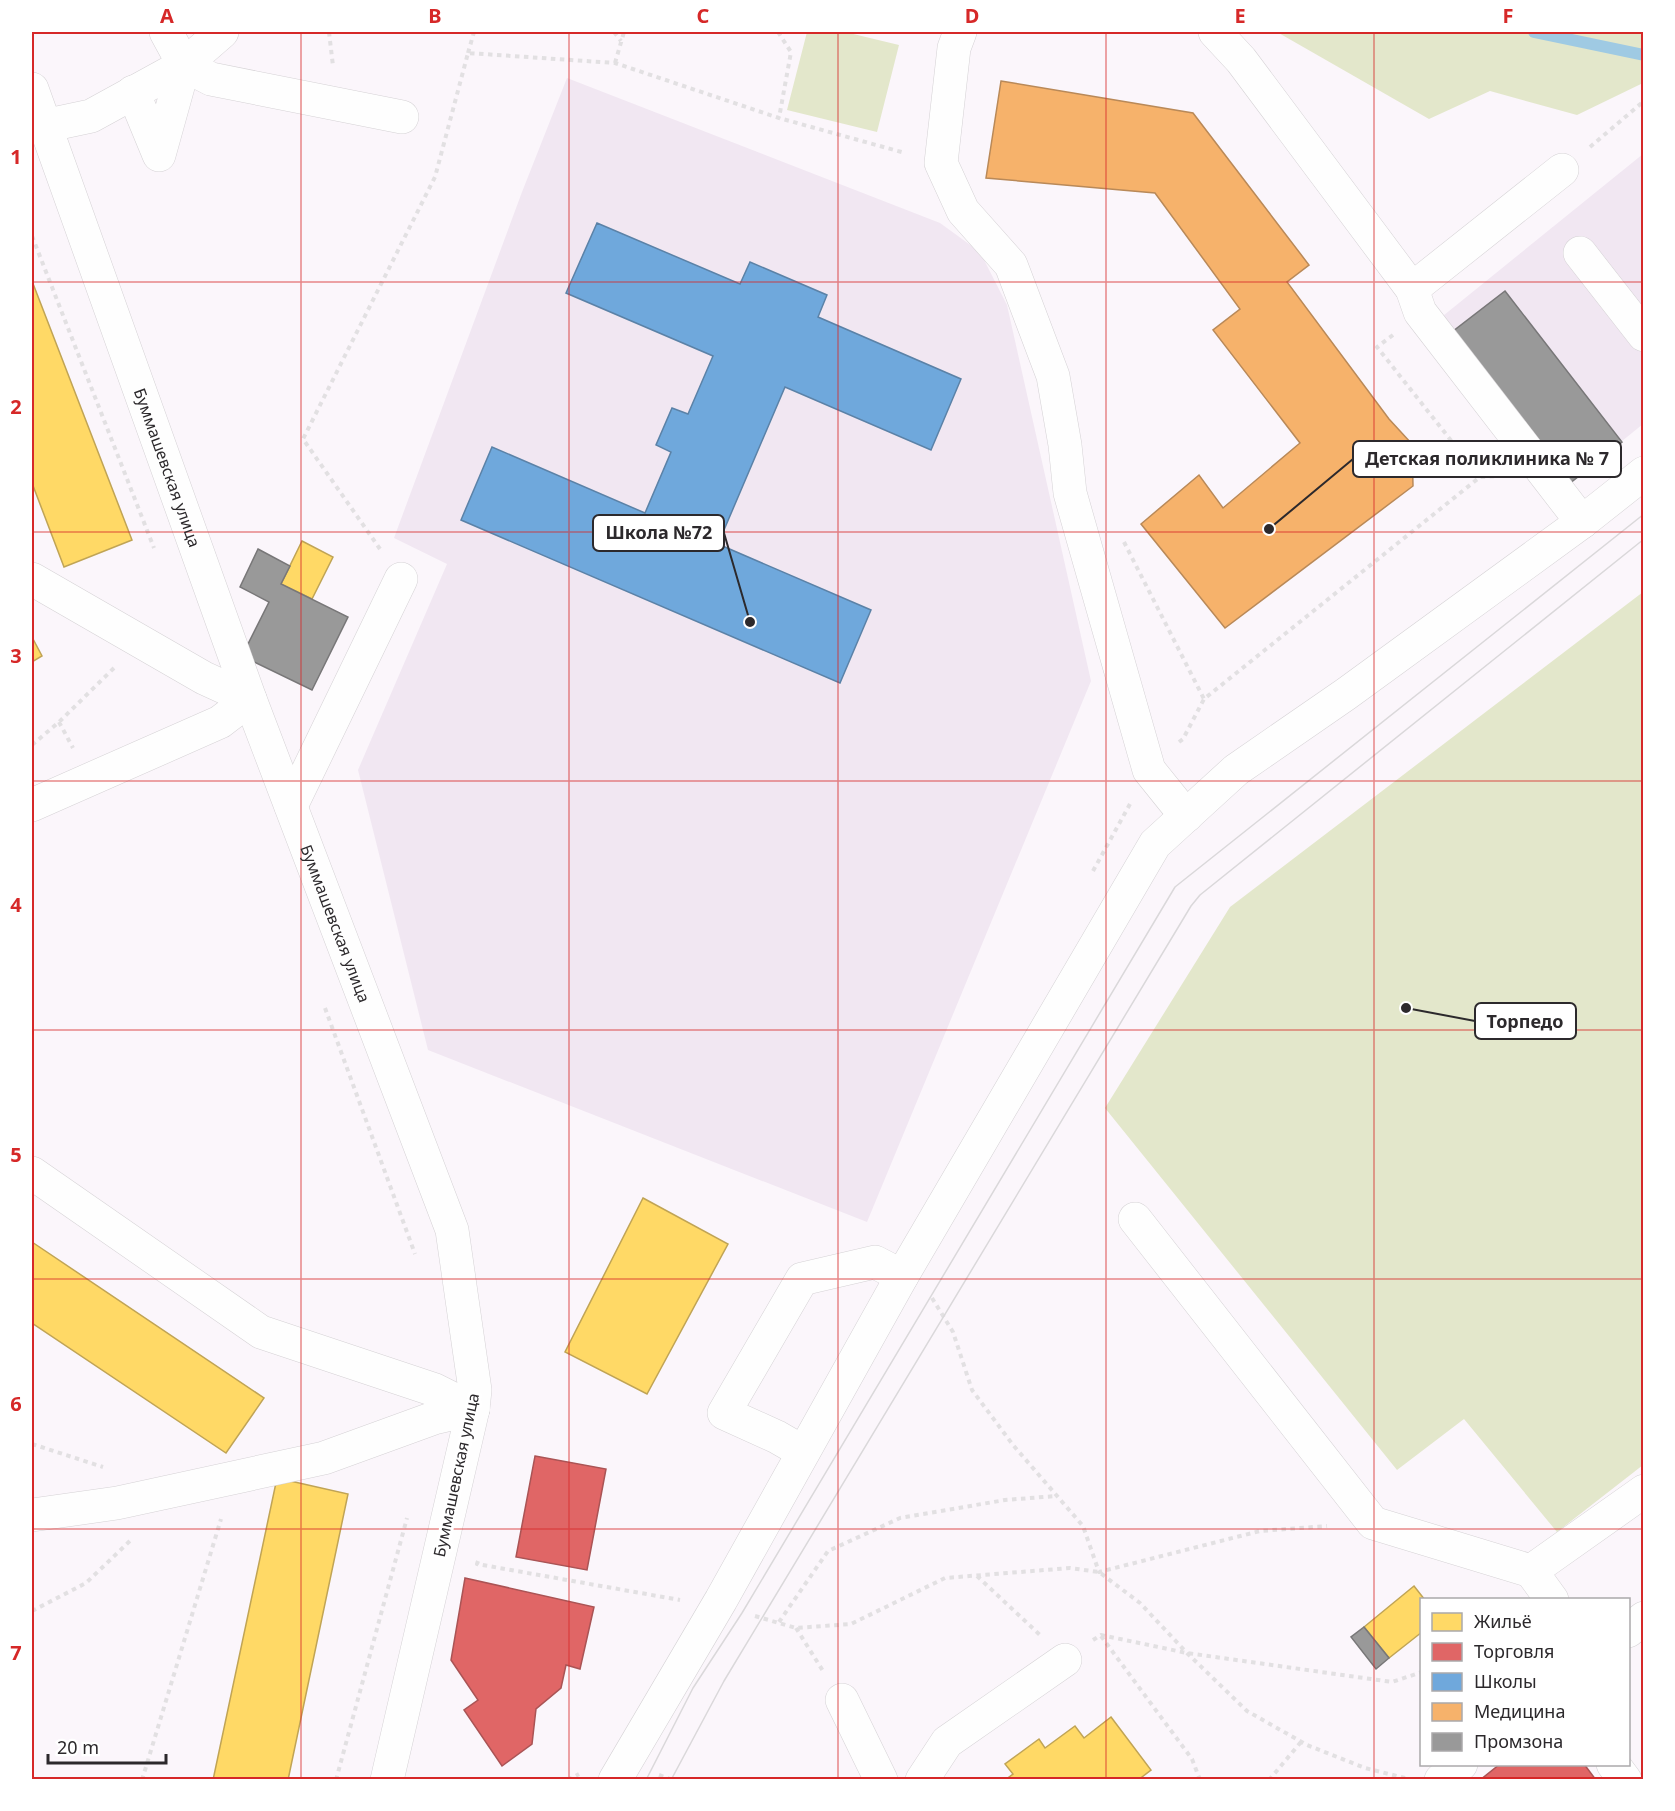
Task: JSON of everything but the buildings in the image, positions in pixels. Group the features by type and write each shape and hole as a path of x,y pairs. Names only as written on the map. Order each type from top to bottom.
{"street":[{"path":"166,32 184,65 211,79 402,117"},
{"path":"44,126 91,116 184,65 222,32"},
{"path":"960,32 954,48 941,163 963,210 1011,265 1053,376 1065,445 1070,493 1149,770 1186,816"},
{"path":"1215,32 1241,60 1412,288 1420,312 1582,522"},
{"path":"133,93 159,155 184,65"},
{"name":"Буммашевская улица","path":"32,89 250,699 453,1230 475,1390 473,1409 387,1779"},
{"path":"1412,288 1562,170"},
{"path":"1580,253 1644,335"},
{"path":"615,1779 721,1600 902,1276 1155,844 1236,770 1346,694 1582,522 1644,473"},
{"path":"32,579 204,678 250,699 220,722 32,805"},
{"path":"291,806 401,579"},
{"path":"32,1173 261,1332 435,1390 473,1409"},
{"path":"1135,1219 1373,1523 1530,1571 1551,1598"},
{"path":"803,1452 777,1437 724,1413 802,1279 875,1262 902,1276"},
{"path":"32,1515 117,1503 324,1458 434,1418 473,1409"},
{"path":"1530,1571 1644,1491"},
{"path":"1630,1630 1644,1618"},
{"path":"922,1779 947,1742 1065,1660"},
{"path":"842,1700 881,1779"},
{"path":"1441,1779 1458,1766"},
{"path":"1615,1766 1625,1779"}],"path":[{"path":"401,579 303,439 435,177 474,32"},
{"path":"614,32 621,41"},
{"path":"615,63 624,32"},
{"path":"778,32 791,52 779,118"},
{"path":"468,54 615,63 779,118 941,163"},
{"path":"1562,170 1644,101"},
{"path":"32,236 157,556"},
{"path":"1377,347 1480,477"},
{"path":"1149,770 1183,739 1204,699 1480,477 1544,475"},
{"path":"1119,538 1127,545 1204,699"},
{"path":"32,745 60,722 141,642"},
{"path":"321,999 415,1251 417,1263"},
{"path":"902,1276 931,1296 953,1332 972,1390 1013,1445 1083,1526 1099,1572 1140,1603 1246,1711 1301,1742 1365,1768 1412,1779"},
{"path":"142,1779 233,1478"},
{"path":"779,1622 828,1551 900,1518 1005,1500 1057,1496"},
{"path":"336,1779 409,1508"},
{"path":"479,1552 477,1564 686,1601 721,1600 742,1613 796,1628 851,1624 945,1578 1070,1568 1099,1572 1260,1531 1373,1523"},
{"path":"32,1611 86,1583 138,1534"},
{"path":"977,1575 1065,1660 1101,1635 1187,1653 1392,1682 1420,1673"},
{"path":"796,1628 842,1700"},
{"path":"1101,1635 1192,1759 1200,1779"},
{"path":"1269,1779 1301,1742"}],"shaded area":[{"path":"567,78 940,223 980,252 1007,305 1091,681 867,1222 428,1050 358,770 447,564 394,538 522,192"},
{"path":"1643,154 1643,424 1563,489 1433,324"}],"green space":[{"path":"807,32 845,32 899,45 877,132 787,110"},
{"path":"1277,32 1643,32 1643,83 1577,115 1490,91 1429,119"},
{"path":"1643,592 1643,1465 1557,1532 1464,1419 1397,1470 1105,1108 1230,907"}],"waterway":[{"path":"1534,32 1644,55"}],"tram line":[{"path":"646,1780 693,1688 742,1613 1175,887 1644,514"},
{"path":"671,1780 724,1681 1191,906 1200,895 1644,539"}],"place":[{"name":"Детская поликлиника № 7","path":"1269,529"},
{"name":"Школа №72","path":"750,622"},
{"name":"Торпедо","path":"1406,1008"}]}
